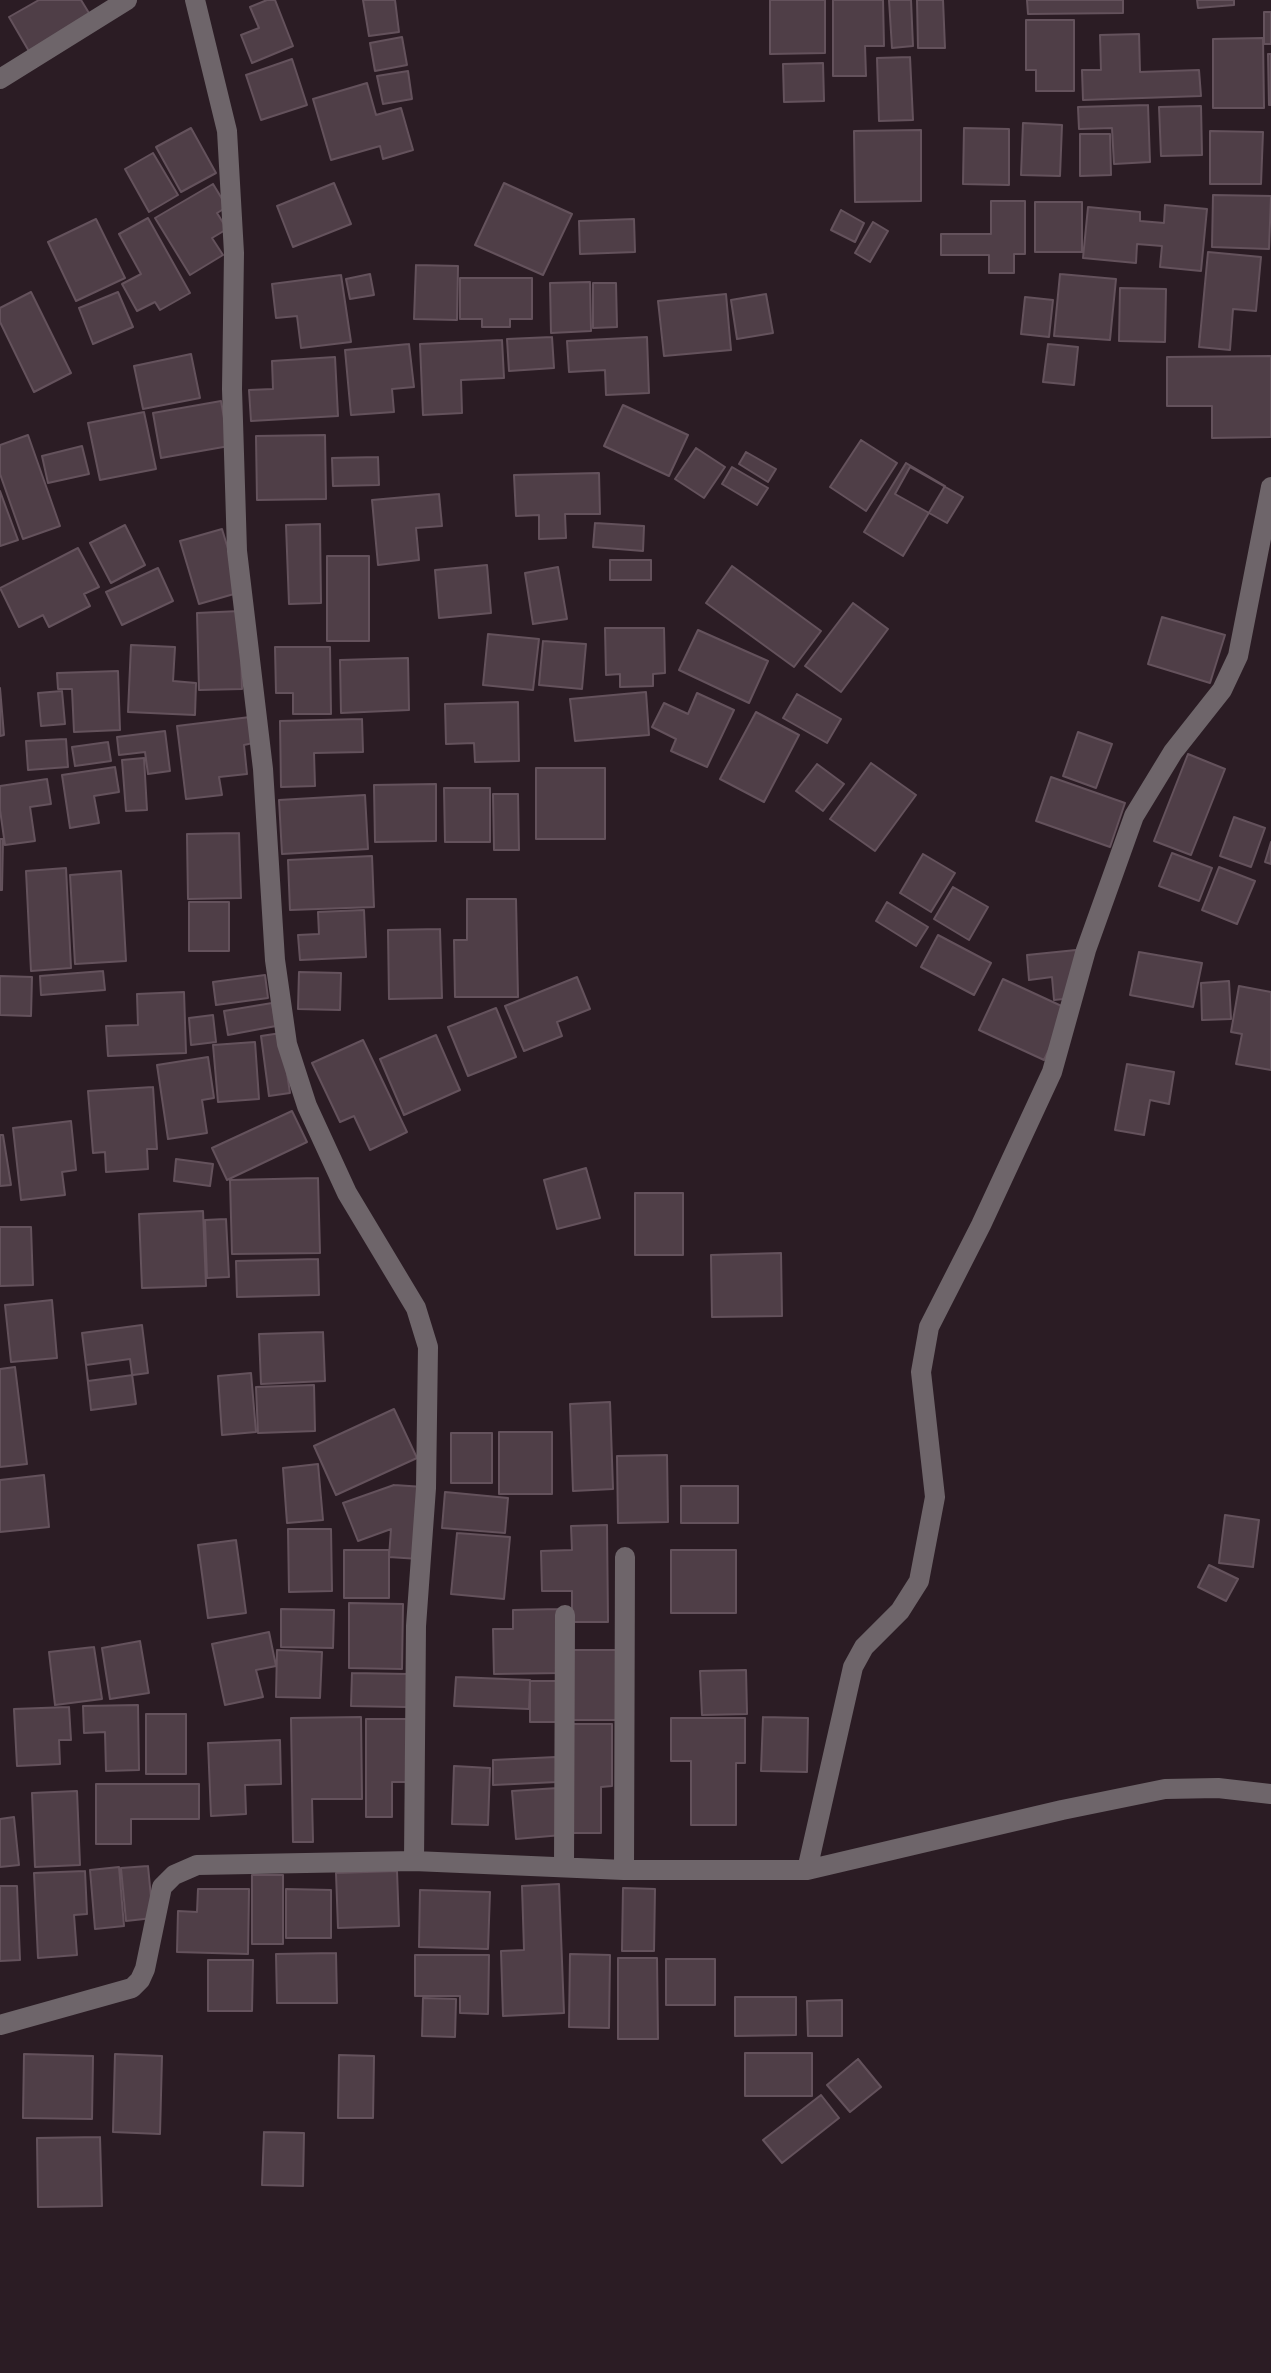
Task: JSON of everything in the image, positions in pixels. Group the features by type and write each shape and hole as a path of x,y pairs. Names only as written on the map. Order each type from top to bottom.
{"street":[{"path":"0,79 127,0"},
{"path":"195,0 227,131 234,253 232,389 237,551 263,769 275,960 287,1044 307,1106 340,1178 416,1308 428,1347 426,1488 416,1626 414,1861"},
{"path":"807,1870 853,1667 864,1647 900,1611 919,1581 935,1497 921,1372 929,1327 981,1225 1052,1072 1086,950 1134,816 1173,752 1222,690 1238,656 1271,487"},
{"path":"624,1870 625,1557"},
{"path":"564,1867 565,1615"},
{"path":"0,2025 132,1988 145,1969 162,1887 174,1875 197,1865 414,1861 624,1870 807,1870 1165,1789 1218,1788 1271,1794"}],"building":[{"path":"39,0 81,0 92,18 30,53 9,17"},
{"path":"275,0 293,46 252,63 241,35 259,28 250,7"},
{"path":"363,0 395,0 399,32 369,36"},
{"path":"770,0 825,0 825,53 770,54"},
{"path":"833,0 883,0 884,46 865,46 866,76 833,76"},
{"path":"889,0 911,0 913,46 892,48"},
{"path":"917,0 943,0 945,48 918,48"},
{"path":"1027,0 1123,0 1123,13 1028,14"},
{"path":"1197,0 1234,0 1234,5 1198,8"},
{"path":"1264,12 1271,12 1271,44 1264,44"},
{"path":"1026,20 1074,20 1074,91 1036,91 1036,70 1026,70"},
{"path":"1139,34 1140,72 1199,70 1201,96 1083,100 1082,70 1101,70 1100,35"},
{"path":"402,37 407,65 375,71 370,43"},
{"path":"1263,38 1264,108 1213,108 1213,39"},
{"path":"1268,54 1271,54 1271,105 1269,105"},
{"path":"910,57 913,120 879,121 877,58"},
{"path":"292,59 307,105 261,120 246,75"},
{"path":"823,63 824,101 784,102 783,64"},
{"path":"408,71 412,99 383,104 377,76"},
{"path":"367,83 376,115 401,108 413,150 383,159 380,146 331,160 313,99"},
{"path":"1148,105 1150,162 1114,164 1112,128 1079,129 1078,107"},
{"path":"1201,106 1202,155 1161,156 1159,107"},
{"path":"1023,123 1062,125 1060,176 1021,175"},
{"path":"191,128 216,173 181,192 156,147"},
{"path":"964,128 1009,129 1009,185 963,184"},
{"path":"921,130 921,201 855,202 854,131"},
{"path":"1210,131 1263,132 1261,184 1210,184"},
{"path":"1080,134 1110,134 1111,175 1080,176"},
{"path":"153,153 178,195 149,212 125,169"},
{"path":"334,183 351,224 293,247 277,206"},
{"path":"504,183 572,214 543,275 475,245"},
{"path":"213,184 227,207 217,213 227,229 212,238 223,255 190,275 155,218"},
{"path":"1213,195 1271,196 1269,249 1212,247"},
{"path":"991,201 1025,201 1025,254 1014,254 1014,273 989,273 989,255 941,255 941,234 991,234"},
{"path":"1035,202 1082,202 1082,252 1035,252"},
{"path":"1165,205 1207,209 1201,271 1160,267 1162,246 1137,244 1136,263 1083,258 1088,207 1140,212 1140,221 1164,223"},
{"path":"841,210 864,223 855,242 831,230"},
{"path":"148,218 190,293 160,310 155,302 137,311 122,284 141,274 119,234"},
{"path":"96,219 125,278 76,301 48,242"},
{"path":"634,219 635,252 580,254 579,221"},
{"path":"873,222 888,231 870,262 855,253"},
{"path":"1208,252 1261,257 1256,311 1233,309 1230,350 1199,347"},
{"path":"416,265 458,266 457,320 414,319"},
{"path":"370,274 374,295 350,299 346,279"},
{"path":"1060,274 1116,279 1110,340 1054,336"},
{"path":"341,275 351,342 301,348 297,316 276,318 272,284"},
{"path":"460,278 532,278 532,319 510,319 510,327 482,327 482,319 460,319"},
{"path":"590,282 591,331 551,333 550,283"},
{"path":"593,283 616,283 617,327 593,328"},
{"path":"1120,288 1166,289 1165,342 1119,341"},
{"path":"31,292 71,373 34,392 0,322 0,308"},
{"path":"118,292 133,327 93,344 79,308"},
{"path":"726,294 731,350 664,356 658,301"},
{"path":"766,294 773,333 737,339 731,300"},
{"path":"1025,297 1053,300 1049,337 1021,334"},
{"path":"552,337 554,368 509,371 507,339"},
{"path":"647,337 649,393 606,395 605,370 569,372 567,341"},
{"path":"502,340 504,378 461,380 462,413 423,415 420,344"},
{"path":"409,344 414,387 392,389 394,412 351,415 345,350"},
{"path":"1048,344 1078,347 1074,385 1043,382"},
{"path":"191,354 200,398 143,409 134,366"},
{"path":"1271,356 1271,437 1212,438 1212,406 1167,406 1167,357"},
{"path":"335,357 338,416 251,421 249,390 273,389 272,361"},
{"path":"221,401 229,446 161,458 153,413"},
{"path":"623,405 688,435 669,476 604,446"},
{"path":"144,412 156,469 100,480 88,423"},
{"path":"28,435 60,526 23,539 0,474 0,445"},
{"path":"325,435 326,499 257,500 256,436"},
{"path":"861,440 897,463 866,511 830,487"},
{"path":"82,446 89,474 48,483 42,456"},
{"path":"696,448 725,467 704,498 675,479"},
{"path":"746,452 776,469 768,482 739,464"},
{"path":"378,457 379,485 333,486 332,458"},
{"path":"906,463 945,486 903,556 864,532"},
{"path":"732,467 768,488 757,505 722,484"},
{"path":"910,467 963,497 947,523 895,494"},
{"path":"599,473 600,514 565,514 566,538 539,539 539,515 516,516 514,475"},
{"path":"0,491 18,540 0,546"},
{"path":"439,494 442,526 416,528 419,560 378,565 372,500"},
{"path":"595,523 644,526 643,551 593,547"},
{"path":"320,524 321,603 289,604 286,525"},
{"path":"125,525 145,565 111,583 90,543"},
{"path":"222,529 241,592 199,604 180,541"},
{"path":"78,548 99,587 84,594 90,606 49,627 43,615 19,627 0,588"},
{"path":"327,556 369,556 369,641 327,641"},
{"path":"610,560 651,560 651,580 610,580"},
{"path":"487,565 491,613 439,618 435,570"},
{"path":"732,566 821,631 794,667 706,603"},
{"path":"558,567 567,619 533,624 525,573"},
{"path":"158,568 173,601 122,625 106,592"},
{"path":"853,603 888,629 841,692 805,666"},
{"path":"240,611 242,689 199,690 197,613"},
{"path":"1162,617 1225,635 1210,683 1148,664"},
{"path":"605,628 664,628 665,673 653,674 653,686 620,687 620,674 606,675"},
{"path":"698,630 768,661 749,703 679,670"},
{"path":"488,634 539,639 533,690 483,685"},
{"path":"543,641 586,644 582,689 539,685"},
{"path":"131,645 175,647 173,681 196,683 195,715 128,712"},
{"path":"275,647 330,647 331,714 293,714 293,693 276,693"},
{"path":"408,658 409,710 341,713 340,660"},
{"path":"118,671 120,730 74,732 72,689 58,689 57,673"},
{"path":"0,688 4,735 0,736"},
{"path":"62,691 65,724 41,726 38,693"},
{"path":"646,692 649,735 575,741 570,699"},
{"path":"697,693 734,710 707,767 671,751 676,739 652,727 664,703 688,714"},
{"path":"797,694 841,719 827,743 783,718"},
{"path":"518,702 519,761 475,762 474,743 446,744 445,704"},
{"path":"756,712 799,735 764,802 720,779"},
{"path":"250,717 253,743 244,745 247,774 219,777 222,795 186,799 177,726"},
{"path":"362,719 363,752 314,753 315,786 281,787 280,721"},
{"path":"165,731 170,771 148,774 145,752 119,755 117,737"},
{"path":"1078,732 1112,744 1096,788 1063,776"},
{"path":"66,739 68,767 28,770 26,741"},
{"path":"108,742 111,761 75,766 72,747"},
{"path":"1188,754 1225,769 1191,855 1154,841"},
{"path":"144,758 147,810 126,811 122,760"},
{"path":"871,763 916,795 875,851 830,819"},
{"path":"817,764 844,784 823,811 796,791"},
{"path":"115,767 119,792 94,796 99,823 70,828 62,775"},
{"path":"536,768 605,768 605,839 536,839"},
{"path":"1051,777 1125,803 1110,847 1036,821"},
{"path":"47,779 51,804 30,807 35,841 5,845 0,786"},
{"path":"436,784 436,841 375,842 374,785"},
{"path":"444,788 490,788 490,842 445,842"},
{"path":"493,794 518,794 519,850 494,850"},
{"path":"365,795 368,849 282,854 279,800"},
{"path":"1234,817 1265,828 1251,867 1220,856"},
{"path":"239,833 241,898 188,899 187,834"},
{"path":"0,839 3,839 2,890 0,890"},
{"path":"1271,842 1271,864 1265,862"},
{"path":"1172,853 1212,868 1199,901 1159,886"},
{"path":"923,854 955,873 931,912 900,893"},
{"path":"372,856 374,907 290,910 288,860"},
{"path":"1219,867 1255,881 1237,924 1202,910"},
{"path":"66,868 71,968 31,971 26,871"},
{"path":"121,871 126,961 75,964 70,875"},
{"path":"953,887 988,907 969,940 934,919"},
{"path":"467,899 516,899 518,997 455,997 454,940 467,940"},
{"path":"189,902 229,902 229,951 189,951"},
{"path":"887,902 928,927 916,946 876,921"},
{"path":"364,910 366,957 300,960 298,935 319,934 318,912"},
{"path":"440,929 442,998 389,999 388,930"},
{"path":"938,935 991,963 974,995 921,967"},
{"path":"1076,950 1073,998 1054,1000 1052,977 1029,980 1027,955"},
{"path":"1139,952 1202,963 1193,1007 1130,995"},
{"path":"103,971 105,990 41,995 40,976"},
{"path":"299,972 341,973 340,1010 298,1009"},
{"path":"265,975 268,998 216,1005 213,982"},
{"path":"0,976 32,977 31,1016 0,1015"},
{"path":"577,977 590,1009 557,1022 562,1036 524,1051 505,1006"},
{"path":"1003,979 1068,1009 1044,1060 979,1030"},
{"path":"1229,981 1231,1019 1202,1020 1201,983"},
{"path":"1239,986 1271,992 1271,1070 1236,1064 1242,1034 1231,1032"},
{"path":"184,992 186,1053 108,1056 106,1026 138,1025 137,994"},
{"path":"272,1003 276,1026 228,1035 224,1011"},
{"path":"496,1008 516,1057 468,1076 448,1027"},
{"path":"213,1015 216,1042 191,1045 189,1018"},
{"path":"281,1033 290,1093 269,1096 261,1036"},
{"path":"436,1035 460,1090 404,1115 380,1059"},
{"path":"363,1040 407,1132 370,1150 354,1116 340,1122 312,1063"},
{"path":"255,1042 259,1099 218,1102 213,1045"},
{"path":"208,1057 214,1098 202,1100 207,1133 168,1139 157,1065"},
{"path":"1127,1064 1174,1072 1169,1104 1150,1100 1144,1135 1115,1130"},
{"path":"153,1087 157,1149 147,1149 148,1169 106,1172 105,1152 93,1153 88,1091"},
{"path":"292,1111 307,1142 227,1180 212,1148"},
{"path":"71,1121 76,1170 62,1172 65,1195 21,1200 13,1128"},
{"path":"0,1135 3,1135 11,1185 0,1186"},
{"path":"176,1159 213,1164 210,1186 174,1181"},
{"path":"586,1168 600,1218 557,1229 544,1180"},
{"path":"318,1178 320,1253 232,1254 230,1180"},
{"path":"635,1193 683,1193 683,1255 635,1255"},
{"path":"203,1211 206,1286 142,1288 139,1214"},
{"path":"226,1219 229,1277 207,1278 205,1220"},
{"path":"0,1227 31,1227 33,1285 0,1286"},
{"path":"781,1253 782,1316 712,1317 711,1255"},
{"path":"318,1259 319,1295 237,1297 236,1261"},
{"path":"52,1300 57,1358 11,1362 5,1305"},
{"path":"142,1325 148,1373 88,1381 82,1333"},
{"path":"323,1332 325,1381 261,1384 259,1334"},
{"path":"130,1359 136,1404 91,1410 86,1365"},
{"path":"15,1367 27,1464 0,1467 0,1369"},
{"path":"251,1373 256,1432 222,1435 218,1376"},
{"path":"314,1385 315,1431 258,1433 256,1387"},
{"path":"610,1402 613,1489 573,1491 570,1404"},
{"path":"394,1409 417,1458 336,1495 314,1446"},
{"path":"499,1432 552,1432 552,1494 499,1494"},
{"path":"451,1433 492,1433 492,1483 451,1483"},
{"path":"667,1455 668,1522 618,1523 617,1456"},
{"path":"318,1464 323,1520 287,1523 283,1468"},
{"path":"44,1475 49,1527 0,1532 0,1480"},
{"path":"394,1485 424,1487 419,1559 389,1557 391,1529 358,1541 343,1503"},
{"path":"681,1486 738,1486 738,1523 681,1523"},
{"path":"445,1492 508,1498 505,1533 442,1528"},
{"path":"1225,1515 1259,1520 1253,1567 1219,1563"},
{"path":"607,1525 608,1622 572,1622 572,1591 542,1591 541,1551 572,1550 571,1526"},
{"path":"288,1529 331,1529 332,1591 289,1592"},
{"path":"457,1533 510,1537 504,1599 451,1594"},
{"path":"236,1540 246,1613 208,1618 198,1545"},
{"path":"344,1550 389,1550 389,1598 344,1598"},
{"path":"671,1550 736,1550 736,1613 671,1613"},
{"path":"1209,1565 1238,1579 1226,1601 1198,1587"},
{"path":"349,1603 403,1604 402,1669 349,1668"},
{"path":"281,1609 334,1610 333,1648 281,1647"},
{"path":"559,1609 561,1673 494,1674 493,1629 513,1629 513,1610"},
{"path":"269,1632 276,1666 256,1670 263,1697 225,1705 212,1644"},
{"path":"140,1641 149,1693 110,1699 102,1648"},
{"path":"94,1647 102,1699 55,1705 49,1652"},
{"path":"277,1650 322,1652 320,1698 276,1697"},
{"path":"573,1650 618,1650 619,1720 573,1720"},
{"path":"746,1670 747,1714 702,1715 700,1671"},
{"path":"352,1673 408,1674 407,1707 351,1706"},
{"path":"456,1677 530,1680 529,1709 454,1706"},
{"path":"530,1681 562,1681 562,1722 530,1722"},
{"path":"138,1705 139,1770 106,1771 105,1732 84,1733 83,1706"},
{"path":"69,1707 71,1740 59,1740 60,1764 17,1766 14,1709"},
{"path":"146,1714 186,1714 186,1774 146,1774"},
{"path":"361,1717 362,1799 312,1799 313,1842 293,1842 291,1718"},
{"path":"763,1717 808,1718 807,1772 761,1771"},
{"path":"671,1718 745,1718 745,1763 736,1763 736,1825 691,1825 691,1761 671,1761"},
{"path":"366,1719 409,1719 409,1782 392,1782 392,1817 366,1817"},
{"path":"572,1724 612,1724 612,1786 601,1787 601,1833 572,1833"},
{"path":"280,1740 281,1784 245,1785 246,1814 211,1816 208,1743"},
{"path":"556,1757 557,1782 493,1785 493,1760"},
{"path":"454,1766 490,1768 488,1825 452,1824"},
{"path":"96,1784 199,1784 199,1819 131,1819 131,1844 96,1844"},
{"path":"558,1788 562,1835 516,1839 512,1791"},
{"path":"77,1791 80,1865 35,1867 32,1793"},
{"path":"14,1817 19,1865 0,1867 0,1819"},
{"path":"148,1866 153,1918 126,1921 121,1868"},
{"path":"119,1867 124,1926 95,1929 90,1870"},
{"path":"85,1871 87,1914 74,1915 77,1955 38,1958 34,1873"},
{"path":"397,1871 399,1926 338,1928 336,1873"},
{"path":"252,1875 283,1875 283,1944 252,1944"},
{"path":"559,1884 564,2013 503,2016 501,1951 524,1950 522,1886"},
{"path":"0,1886 17,1886 20,1960 0,1961"},
{"path":"623,1888 655,1889 654,1951 622,1951"},
{"path":"198,1889 249,1889 248,1954 177,1952 178,1911 197,1912"},
{"path":"286,1889 331,1890 331,1938 286,1938"},
{"path":"420,1890 490,1892 488,1949 419,1947"},
{"path":"336,1953 337,2003 277,2003 276,1954"},
{"path":"570,1954 610,1955 609,2028 569,2027"},
{"path":"415,1955 489,1955 488,2014 460,2013 460,1996 415,1996"},
{"path":"618,1958 657,1958 658,2039 618,2039"},
{"path":"666,1959 715,1959 715,2005 666,2005"},
{"path":"208,1960 253,1960 252,2011 208,2011"},
{"path":"735,1997 796,1997 796,2035 735,2036"},
{"path":"423,1998 456,1999 455,2037 422,2036"},
{"path":"842,2000 842,2036 808,2036 807,2001"},
{"path":"745,2053 812,2053 812,2096 745,2096"},
{"path":"24,2054 93,2056 92,2119 23,2118"},
{"path":"115,2054 162,2056 160,2134 113,2132"},
{"path":"339,2055 374,2056 373,2118 338,2118"},
{"path":"858,2059 881,2087 850,2112 827,2085"},
{"path":"821,2095 839,2118 782,2163 763,2140"},
{"path":"264,2132 304,2133 303,2186 262,2185"},
{"path":"100,2137 102,2206 38,2207 37,2138"}]}
